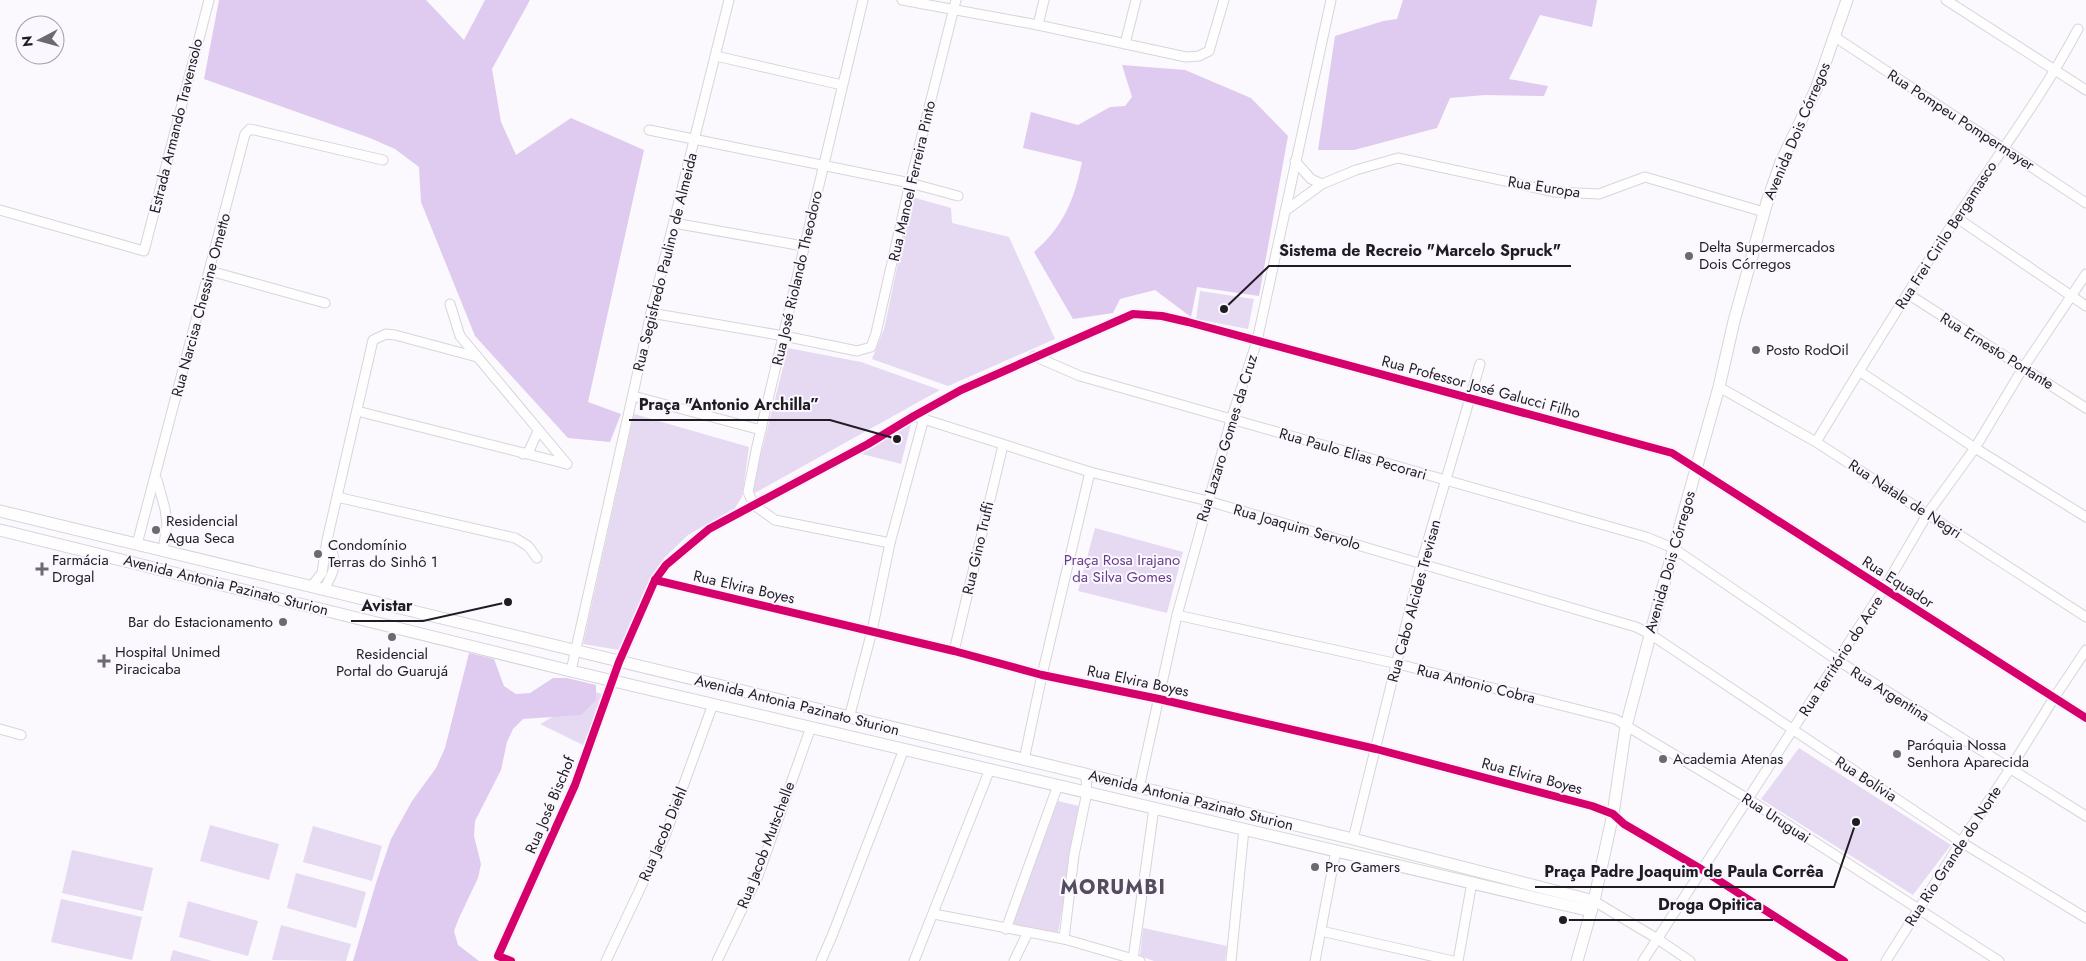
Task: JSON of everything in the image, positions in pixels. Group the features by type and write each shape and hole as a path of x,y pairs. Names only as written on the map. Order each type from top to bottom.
{"main road":[{"name":"Avenida Dois Córregos","path":"1577,961 1613,814 1626,726 1673,548 1719,388 1734,320 1764,212 1781,162 1816,89 1836,37 1847,0"},
{"name":"Avenida Antonia Pazinato Sturion","path":"0,512 1353,839 1592,906"},
{"path":"0,522 49,534 63,526"},
{"name":"Avenida Antonia Pazinato Sturion","path":"0,530 810,727 1472,882 1592,906"},
{"path":"263,594 271,587 274,578"},
{"path":"310,606 317,604 321,600 323,590"},
{"path":"990,769 996,760 1004,757 1024,760"},
{"path":"1326,833 1336,850 1353,839"}],"street":[{"name":"Estrada Armando Travensolo","path":"0,210 144,251 209,0"},
{"name":"Rua Segisfredo Paulino de Almeida","path":"571,670 651,313 729,0"},
{"name":"Rua José Riolando Theodoro","path":"754,505 748,492 761,430 784,336 803,246 863,0"},
{"path":"902,0 955,5 1038,25 1186,56 1198,56 1209,51 1224,0"},
{"path":"1038,25 1044,0"},
{"path":"1125,44 1136,0"},
{"name":"Rua Lazaro Gomes da Cruz","path":"1139,788 1177,615 1231,420 1257,341 1331,0"},
{"path":"1946,0 2086,90"},
{"name":"Rua Manoel Ferreira Pinto","path":"784,336 857,351 870,347 876,333 910,184 955,5"},
{"name":"Rua Frei Cirilo Bergamasco","path":"1816,442 1859,370 1957,218 2056,70 2078,29"},
{"name":"Rua Pompeu Pompermayer","path":"1836,37 2086,203"},
{"path":"716,56 842,85"},
{"name":"Rua Narcisa Chessine Ometto","path":"137,544 245,134 250,129 383,160"},
{"path":"649,130 910,184 958,196"},
{"name":"Rua Europa","path":"1285,211 1322,184 1356,170 1398,158 1556,192 1599,194 1645,177 1764,212"},
{"path":"1295,161 1311,179 1322,184"},
{"path":"1957,218 2086,306"},
{"path":"674,223 803,246"},
{"path":"210,271 325,303"},
{"name":"Rua Território do Acre","path":"1643,961 1656,938 1883,590 1928,513 1975,448 2023,368 2086,274"},
{"name":"Rua Ernesto Portante","path":"1908,294 2086,408"},
{"path":"357,411 567,464 460,336 450,304"},
{"path":"651,313 784,336"},
{"name":"Rua Professor José Galucci Filho","path":"914,416 961,390 1034,356 1133,314 1162,316 1672,453 1696,467"},
{"path":"311,587 322,573 327,540 374,340 386,334 396,335 477,357"},
{"name":"Rua Paulo Elias Pecorari","path":"1034,356 1080,376 1646,537 1673,548"},
{"name":"Rua Cabo Alcides Trevisan","path":"1353,839 1398,664 1421,564 1480,364"},
{"path":"1859,370 1975,448 2086,517"},
{"name":"Rua Natale de Negri","path":"1719,388 1816,442 2086,616"},
{"path":"633,396 761,430"},
{"name":"Rua Joaquim Servolo","path":"914,416 1090,472 1208,501 1573,607 1636,627 1650,634"},
{"name":"Rua José Bischof","path":"511,961 498,956 575,785 619,662 655,580 666,565 709,529 868,444 914,416"},
{"path":"849,718 872,631 890,543 924,418"},
{"path":"523,454 529,451 538,431"},
{"name":"Rua Gino Truffi","path":"954,651 1003,445"},
{"name":"Rua Equador","path":"1696,467 1883,590 2086,718"},
{"path":"1024,760 1042,674 1090,472"},
{"name":"Rua Narcisa Chessine Ometto","path":"156,477 158,491 166,509 167,524 163,551"},
{"path":"337,496 515,538 528,546 537,558"},
{"path":"754,505 775,520 890,543"},
{"path":"323,590 329,581 335,558 327,540"},
{"name":"Rua Argentina","path":"1673,548 1837,660 2086,816"},
{"name":"Rua Elvira Boyes","path":"655,580 872,631 1042,674 1159,698 1376,749 1592,806 1613,814 1624,824 1701,869 1844,961"},
{"name":"Rua Antonio Cobra","path":"1177,615 1398,664 1615,719 1626,726"},
{"name":"Rua Bolívia","path":"1650,634 1792,731 1961,842 2086,918"},
{"name":"Rua Rio Grande do Norte","path":"1886,961 2086,650"},
{"name":"Rua Jacob Diehl","path":"606,961 664,836 713,704"},
{"name":"Rua Uruguai","path":"1626,726 1748,799 1999,961"},
{"name":"Rua Jacob Mutschelle","path":"717,961 758,876 810,727"},
{"path":"0,729 21,735"},
{"path":"821,961 904,749"},
{"path":"914,961 990,769"},
{"path":"1064,939 1074,855 1087,792 1084,774"},
{"path":"1006,929 1058,785"},
{"path":"934,914 1027,934 1064,939 1136,960 1154,808"},
{"path":"1231,961 1244,829"},
{"path":"1315,961 1336,850"},
{"path":"1458,961 1472,882"},
{"path":"1592,906 1656,938 1690,961"},
{"path":"1321,931 1453,961"},
{"path":"1014,961 1027,934"}],"green space":[{"path":"912,197 951,208 952,223 1009,237 1055,339 948,386 872,359 884,329"},
{"path":"1200,291 1254,299 1248,329 1196,319"},
{"path":"788,348 861,362 940,390 755,493 752,489"},
{"path":"634,414 749,447 742,497 735,508 688,535 664,558 619,650 583,644"},
{"path":"911,424 901,464 862,454"},
{"name":"Praça Rosa Irajano da Silva Gomes","path":"1095,528 1183,552 1167,613 1078,591"},
{"path":"596,692 604,695 583,745 540,724"},
{"path":"1799,748 1951,845 1913,895 1761,799"},
{"path":"1058,801 1079,806 1058,933 1011,924"},
{"path":"210,825 279,844 269,880 200,861"},
{"path":"313,826 382,846 372,881 303,862"},
{"path":"72,850 153,868 143,911 62,893"},
{"path":"296,873 366,892 356,928 287,908"},
{"path":"61,899 142,917 132,960 51,942"},
{"path":"188,901 258,921 248,956 179,937"},
{"path":"281,925 351,944 346,961 272,960"},
{"path":"1143,928 1227,946 1225,961 1154,961 1140,956"},
{"path":"173,950 212,961 170,961"}],"shaded area":[{"path":"219,0 426,0 464,40 485,0 530,0 492,69 501,122 516,155 571,118 644,150 588,402 621,414 610,442 568,438 475,336 421,202 419,167 395,149 370,138 204,79"},
{"path":"1403,0 1597,0 1592,27 1540,15 1509,79 1548,86 1544,96 1485,95 1450,98 1437,128 1354,150 1318,150 1335,36 1383,21 1397,19"},
{"path":"1122,65 1185,70 1251,98 1288,136 1259,296 1197,287 1191,317 1155,290 1120,299 1113,313 1073,319 1034,252 1053,232 1066,212 1082,162 1023,148 1031,112 1078,125 1110,107 1125,106 1132,97"},
{"path":"469,653 494,659 504,686 516,694 530,693 553,678 567,678 596,685 596,700 581,715 523,719 513,729 507,742 501,770 475,821 474,836 481,864 478,878 454,931 458,945 479,961 353,961 391,839 412,801 436,768 445,748"}],"cycle path":[{"path":"511,961 498,956 575,785 619,662 655,580 666,565 709,529 868,444 961,390 1133,314 1162,316 1188,322 1672,453 2086,718"},
{"path":"655,580 954,651 1042,675 1159,699 1376,749 1592,806 1613,814 1624,824 1701,869 1844,961"}],"place":[{"name":"Delta Supermercados Dois Córregos","path":"1689,256"},
{"name":"Sistema de Recreio \"Marcelo Spruck\"","path":"1224,309"},
{"name":"Posto RodOil","path":"1756,350"},
{"name":"Praça \"Antonio Archilla”","path":"897,439"},
{"name":"Residencial Agua Seca","path":"156,530"},
{"name":"Condomínio Terras do Sinhô 1","path":"318,554"},
{"name":"Farmácia Drogal","path":"42,569"},
{"name":"Avistar","path":"508,602"},
{"name":"Bar do Estacionamento","path":"283,622"},
{"name":"Residencial Portal do Guarujá","path":"392,637"},
{"name":"Hospital Unimed Piracicaba","path":"104,661"},
{"name":"Paróquia Nossa Senhora Aparecida","path":"1897,754"},
{"name":"Academia Atenas","path":"1663,759"},
{"name":"Praça Padre Joaquim de Paula Corrêa","path":"1856,822"},
{"name":"Pro Gamers","path":"1315,867"},
{"name":"Droga Opitica","path":"1563,920"}],"district":[{"name":"MORUMBI","path":"1113,887"}]}
